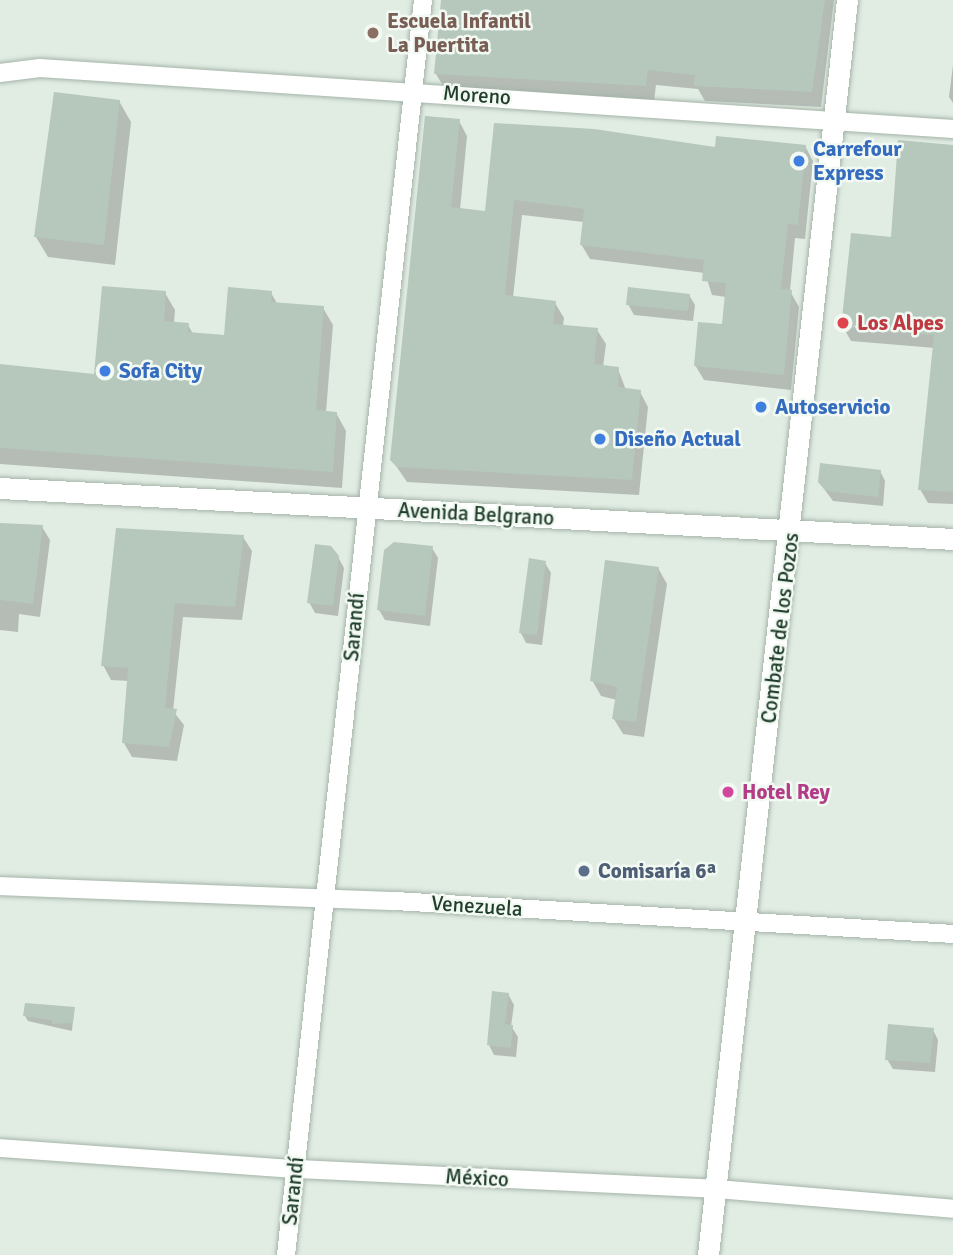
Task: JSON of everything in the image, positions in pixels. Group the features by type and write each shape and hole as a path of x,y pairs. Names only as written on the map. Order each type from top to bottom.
{"street":[{"name":"Sarandí","path":"286,1255 328,898 365,508 423,0"},
{"name":"Combate de los Pozos","path":"708,1255 791,531 847,0"},
{"name":"Moreno","path":"0,73 40,68 953,129"},
{"name":"Avenida Belgrano","path":"0,488 953,539"},
{"name":"Venezuela","path":"0,886 328,898 953,934"},
{"name":"México","path":"0,1148 296,1169 716,1189 953,1209"}],"building":[{"path":"441,0 825,0 812,92 694,86 695,75 648,70 646,86 434,74"},
{"path":"54,92 120,100 104,245 34,237"},
{"path":"425,116 460,119 451,207 485,211 494,123 594,129 715,147 716,136 806,145 798,225 788,224 781,289 792,290 784,375 694,366 698,322 722,324 726,283 702,281 704,260 580,245 584,209 514,200 505,295 556,301 553,324 598,328 594,364 619,367 618,387 641,390 632,480 397,467 390,460"},
{"path":"898,140 953,145 953,492 918,490 934,335 841,328 851,233 891,237"},
{"path":"102,286 166,291 164,321 189,323 188,332 224,335 228,287 272,291 271,302 324,306 316,410 337,412 333,472 0,448 0,364 94,374"},
{"path":"628,287 690,294 688,311 626,305"},
{"path":"820,463 881,470 878,497 826,491 818,482"},
{"path":"0,523 43,525 33,604 0,600"},
{"path":"116,528 244,535 235,607 175,603 165,708 177,709 169,747 122,743 128,668 101,666"},
{"path":"394,542 433,546 425,616 377,610 384,550"},
{"path":"315,544 331,546 339,556 333,606 307,603"},
{"path":"529,558 546,561 537,635 519,633"},
{"path":"605,560 659,567 636,722 612,719 617,687 590,681"},
{"path":"492,991 509,993 505,1024 513,1025 511,1048 487,1045"},
{"path":"25,1003 75,1007 73,1023 52,1024 52,1020 23,1016"},
{"path":"888,1024 934,1028 930,1063 885,1060"}],"place":[{"name":"Escuela Infantil La Puertita","path":"373,33"},
{"name":"Carrefour Express","path":"799,161"},
{"name":"Los Alpes","path":"843,323"},
{"name":"Sofa City","path":"105,371"},
{"name":"Autoservicio","path":"761,407"},
{"name":"Diseño Actual","path":"600,439"},
{"name":"Hotel Rey","path":"728,792"},
{"name":"Comisaría 6ª","path":"584,871"}]}
